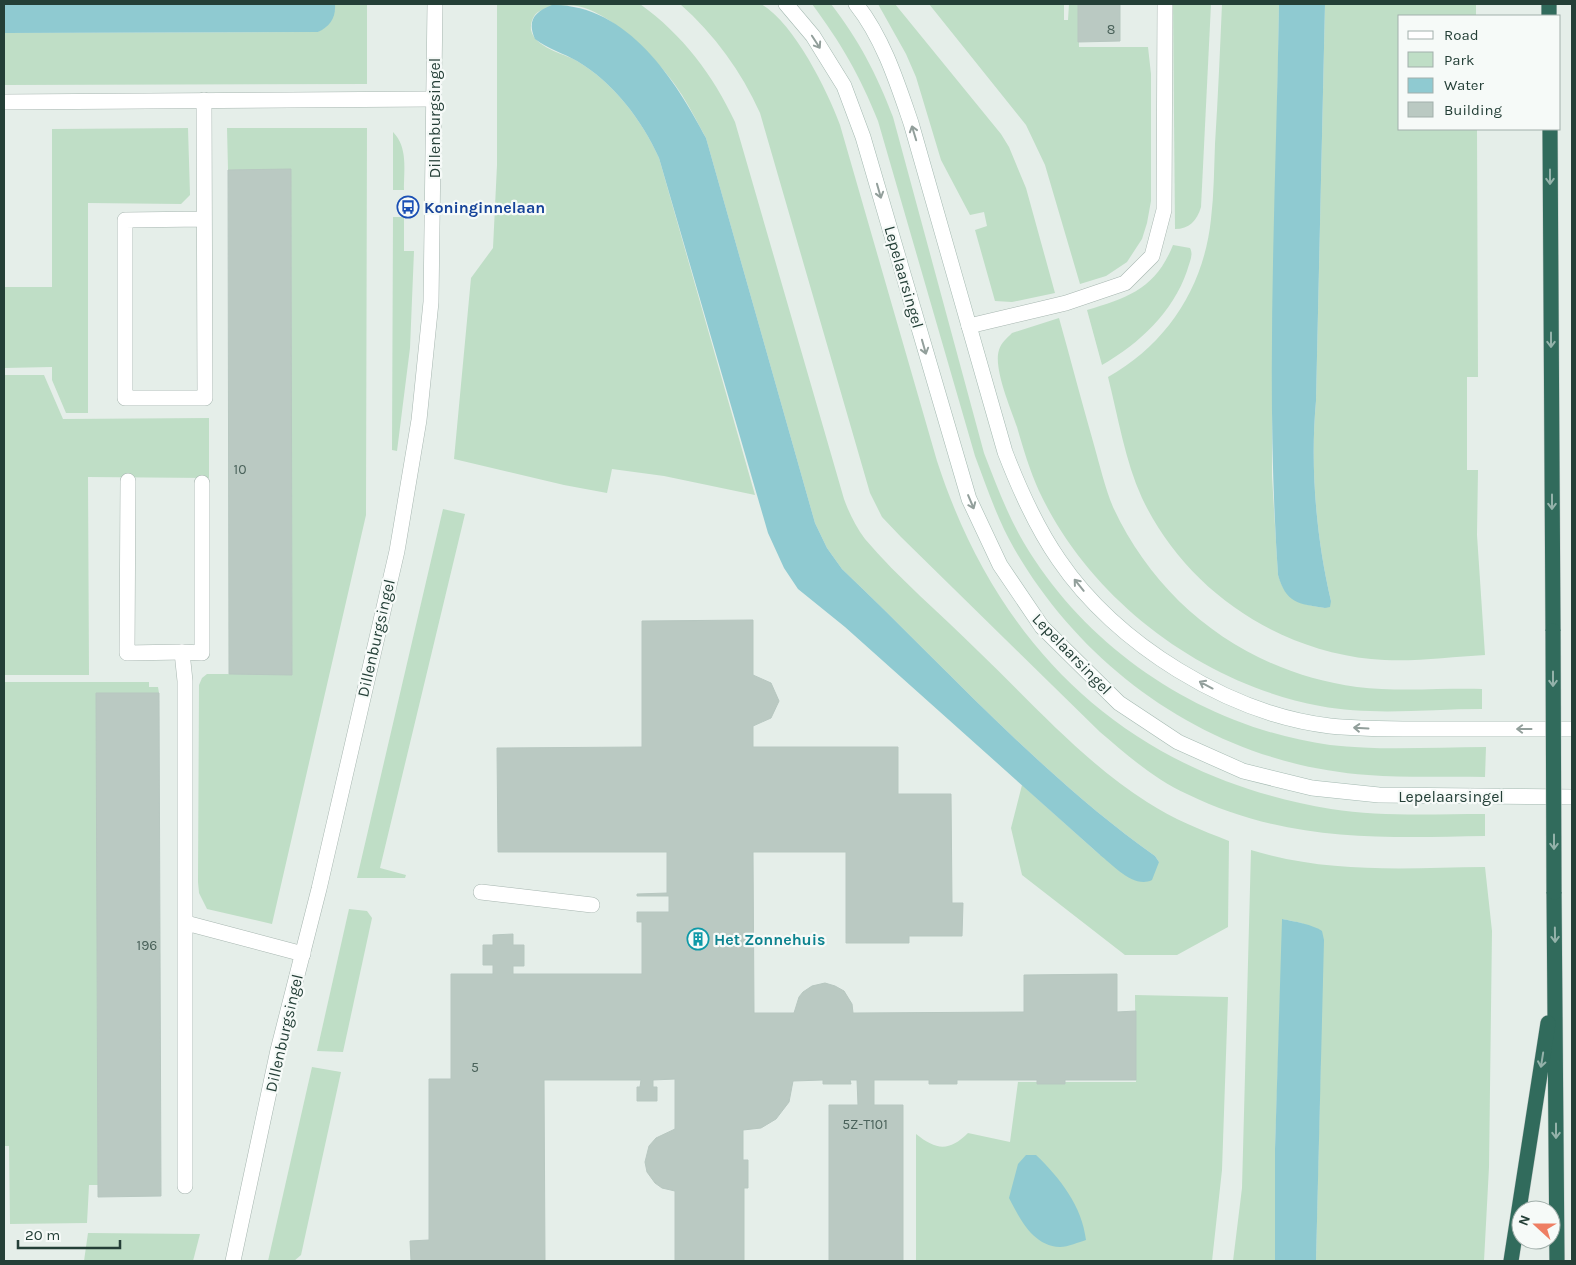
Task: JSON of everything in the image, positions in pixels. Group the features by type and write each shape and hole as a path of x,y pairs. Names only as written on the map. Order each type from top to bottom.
{"highway":[{"path":"1550,130 1557,1261"},
{"path":"1511,1261 1555,978"}],"street":[{"name":"Dillenburgsingel","path":"233,1261 278,1050 397,551 419,420 432,302 435,4"},
{"name":"Lepelaarsingel","path":"786,4 813,36 844,86 863,138 969,499 1000,565 1042,627 1119,703 1178,742 1243,771 1312,788 1379,796 1572,797"},
{"path":"856,4 863,13 894,71 929,179 1005,452 1020,491 1039,528 1060,562 1086,594 1115,623 1145,648 1180,671 1253,706 1291,718 1329,726 1572,729"},
{"path":"969,326 1066,302 1126,283 1152,256 1164,210 1165,4"},
{"path":"204,100 205,398 125,398 125,220 204,219"},
{"path":"4,102 434,100"},
{"path":"128,481 127,653 202,653 202,483"},
{"path":"182,652 185,681 185,1186"},
{"path":"481,892 592,905"},
{"path":"186,923 302,954"}],"green space":[{"path":"335,4 367,4 367,84 4,85 4,33 318,32 335,10"},
{"path":"497,4 640,4 670,29 707,72 735,122 844,499 850,515 859,530 878,554 906,582 1059,731 1102,769 1167,814 1229,841 1228,927 1177,955 1125,955 1022,875 1011,828 1022,785 1100,855 1159,862 1155,856 1113,825 1033,755 842,569 827,548 815,523 706,138 674,83 650,55 606,18 577,6 560,6 538,12 531,23 531,30 538,41 544,46 577,61 603,80 614,91 635,116 659,158 755,495 664,476 612,469 607,493 564,485 454,459 471,278 493,248 497,165"},
{"path":"680,4 761,4 785,26 808,58 827,94 840,125 937,461 964,529 997,591 1036,646 1082,694 1135,735 1194,768 1259,792 1350,812 1485,814 1485,836 1370,836 1333,834 1297,829 1260,821 1224,810 1175,788 1141,766 1100,732 901,537 882,517 870,493 760,113 736,68 726,54 705,28"},
{"path":"812,4 831,4 859,44 881,87 893,117 984,453 1007,510 1024,543 1050,582 1081,618 1116,650 1154,678 1195,702 1238,721 1284,736 1349,747 1486,747 1485,777 1368,775 1313,768 1261,753 1211,733 1164,706 1120,674 1081,637 1045,596 1009,539 988,492 975,456 878,121 849,60"},
{"path":"878,4 895,4 1001,134 1009,147 1026,188 1055,293 1012,302 995,301 975,230 987,226 984,212 970,215 941,160 916,77 906,54"},
{"path":"929,4 1064,4 1064,20 1068,20 1069,4 1078,4 1079,47 1148,47 1151,74 1151,201 1142,239 1127,262 1106,276 1080,284 1045,165 1026,125"},
{"path":"1173,4 1211,4 1201,207 1192,223 1180,229 1175,229"},
{"path":"1222,4 1279,4 1272,426 1272,476 1278,575 1285,591 1295,600 1325,608 1331,601 1318,527 1314,476 1314,426 1325,4 1476,4 1476,15 1398,15 1398,130 1477,130 1478,377 1467,377 1467,470 1478,470 1477,535 1485,655 1414,660 1371,659 1335,653 1300,642 1267,627 1236,608 1207,585 1182,559 1160,530 1142,498 1126,454 1108,377 1129,364 1148,348 1165,330 1191,290 1207,244 1212,210"},
{"path":"188,128 190,195 181,204 88,203 88,413 66,413 52,380 52,367 4,368 4,287 52,287 52,129"},
{"path":"227,128 367,128 366,515 272,924 207,909 199,893 198,882 199,685 202,678 207,674 292,674 291,170 228,170"},
{"path":"393,132 398,138 403,152 404,190 393,190"},
{"path":"393,217 404,217 404,251 414,251 410,348 397,451 392,450"},
{"path":"1173,245 1190,248 1192,253 1181,286 1173,300 1153,326 1141,337 1116,357 1102,365 1087,310 1115,301 1139,289 1158,272"},
{"path":"1059,318 1113,507 1132,543 1155,575 1182,604 1211,628 1244,650 1279,666 1317,679 1357,687 1403,690 1482,689 1482,709 1360,711 1320,706 1276,695 1233,678 1193,657 1154,631 1119,601 1088,567 1061,531 1039,491 1000,378 998,367 999,350 1006,339 1012,333"},
{"path":"4,375 44,375 63,419 209,418 209,478 88,477 89,675 4,675"},
{"path":"443,509 465,514 380,868 406,875 405,878 357,878"},
{"path":"4,682 149,682 149,687 158,687 159,693 97,693 98,1185 89,1185 87,1223 10,1224 9,1146 4,1146"},
{"path":"1251,850 1280,858 1338,866 1367,868 1485,867 1492,931 1489,1167 1484,1261 1316,1261 1321,1047 1310,927 1283,919 1275,1149 1275,1261 1233,1261 1242,1188"},
{"path":"349,909 367,911 372,918 343,1052 317,1051"},
{"path":"1135,995 1228,997 1222,1170 1212,1261 916,1261 916,1134 936,1146 942,1147 955,1143 968,1133 1010,1142 1018,1082 1136,1082"},
{"path":"312,1067 341,1072 301,1255 294,1261 268,1261"},
{"path":"88,1233 200,1234 193,1261 84,1261"}],"water":[{"path":"4,4 335,4 335,9 331,21 318,32 4,33"},
{"path":"1279,4 1325,4 1314,476 1321,552 1331,601 1330,607 1325,608 1300,603 1289,597 1278,575 1274,504 1272,361"},
{"path":"552,5 579,8 603,17 626,31 646,49 663,70 694,115 706,138 815,523 827,548 842,569 1033,755 1113,825 1155,856 1159,862 1152,880 1145,882 1131,879 1117,870 845,627 798,589 784,568 768,533 659,158 635,116 603,80 577,61 545,46 535,39 532,27 534,18 541,11"},
{"path":"1282,919 1322,931 1324,940 1316,1261 1275,1261 1275,1149"},
{"path":"1026,1155 1036,1155 1061,1183 1075,1204 1084,1228 1086,1240 1060,1247 1042,1242 1028,1230 1009,1198 1018,1164"}],"building":[{"path":"1078,4 1120,4 1120,41 1078,42"},
{"path":"291,169 292,675 229,674 228,170"},
{"name":"Het Zonnehuis","path":"753,620 753,675 771,683 779,701 771,718 753,726 753,747 898,747 898,794 951,794 952,903 963,903 962,936 909,936 909,943 846,943 846,852 753,852 754,1013 794,1013 799,997 803,992 812,986 825,983 844,991 852,1004 853,1013 1024,1012 1024,975 1117,974 1117,1012 1136,1011 1136,1080 1065,1080 1065,1084 1037,1084 1037,1080 957,1080 957,1084 929,1084 929,1080 874,1080 874,1105 903,1105 903,1261 829,1261 829,1105 858,1105 857,1080 850,1080 851,1084 823,1084 823,1080 793,1081 789,1102 776,1119 761,1128 743,1130 743,1160 748,1160 748,1188 744,1188 744,1261 675,1261 675,1191 662,1188 655,1183 647,1172 645,1162 649,1146 656,1138 675,1129 675,1079 653,1080 653,1087 657,1087 657,1101 637,1101 637,1087 640,1087 641,1080 544,1080 545,1261 411,1261 410,1241 429,1240 429,1079 451,1079 451,974 493,974 493,965 483,965 483,945 493,945 493,935 513,934 513,945 524,945 524,966 513,966 513,974 642,974 642,922 637,922 637,912 669,912 669,896 637,896 637,894 667,893 667,852 498,852 497,748 642,747 642,621"},
{"path":"96,693 159,693 161,1196 98,1197"}],"place":[{"name":"Koninginnelaan","path":"408,207"},
{"name":"Het Zonnehuis","path":"698,939"}]}
